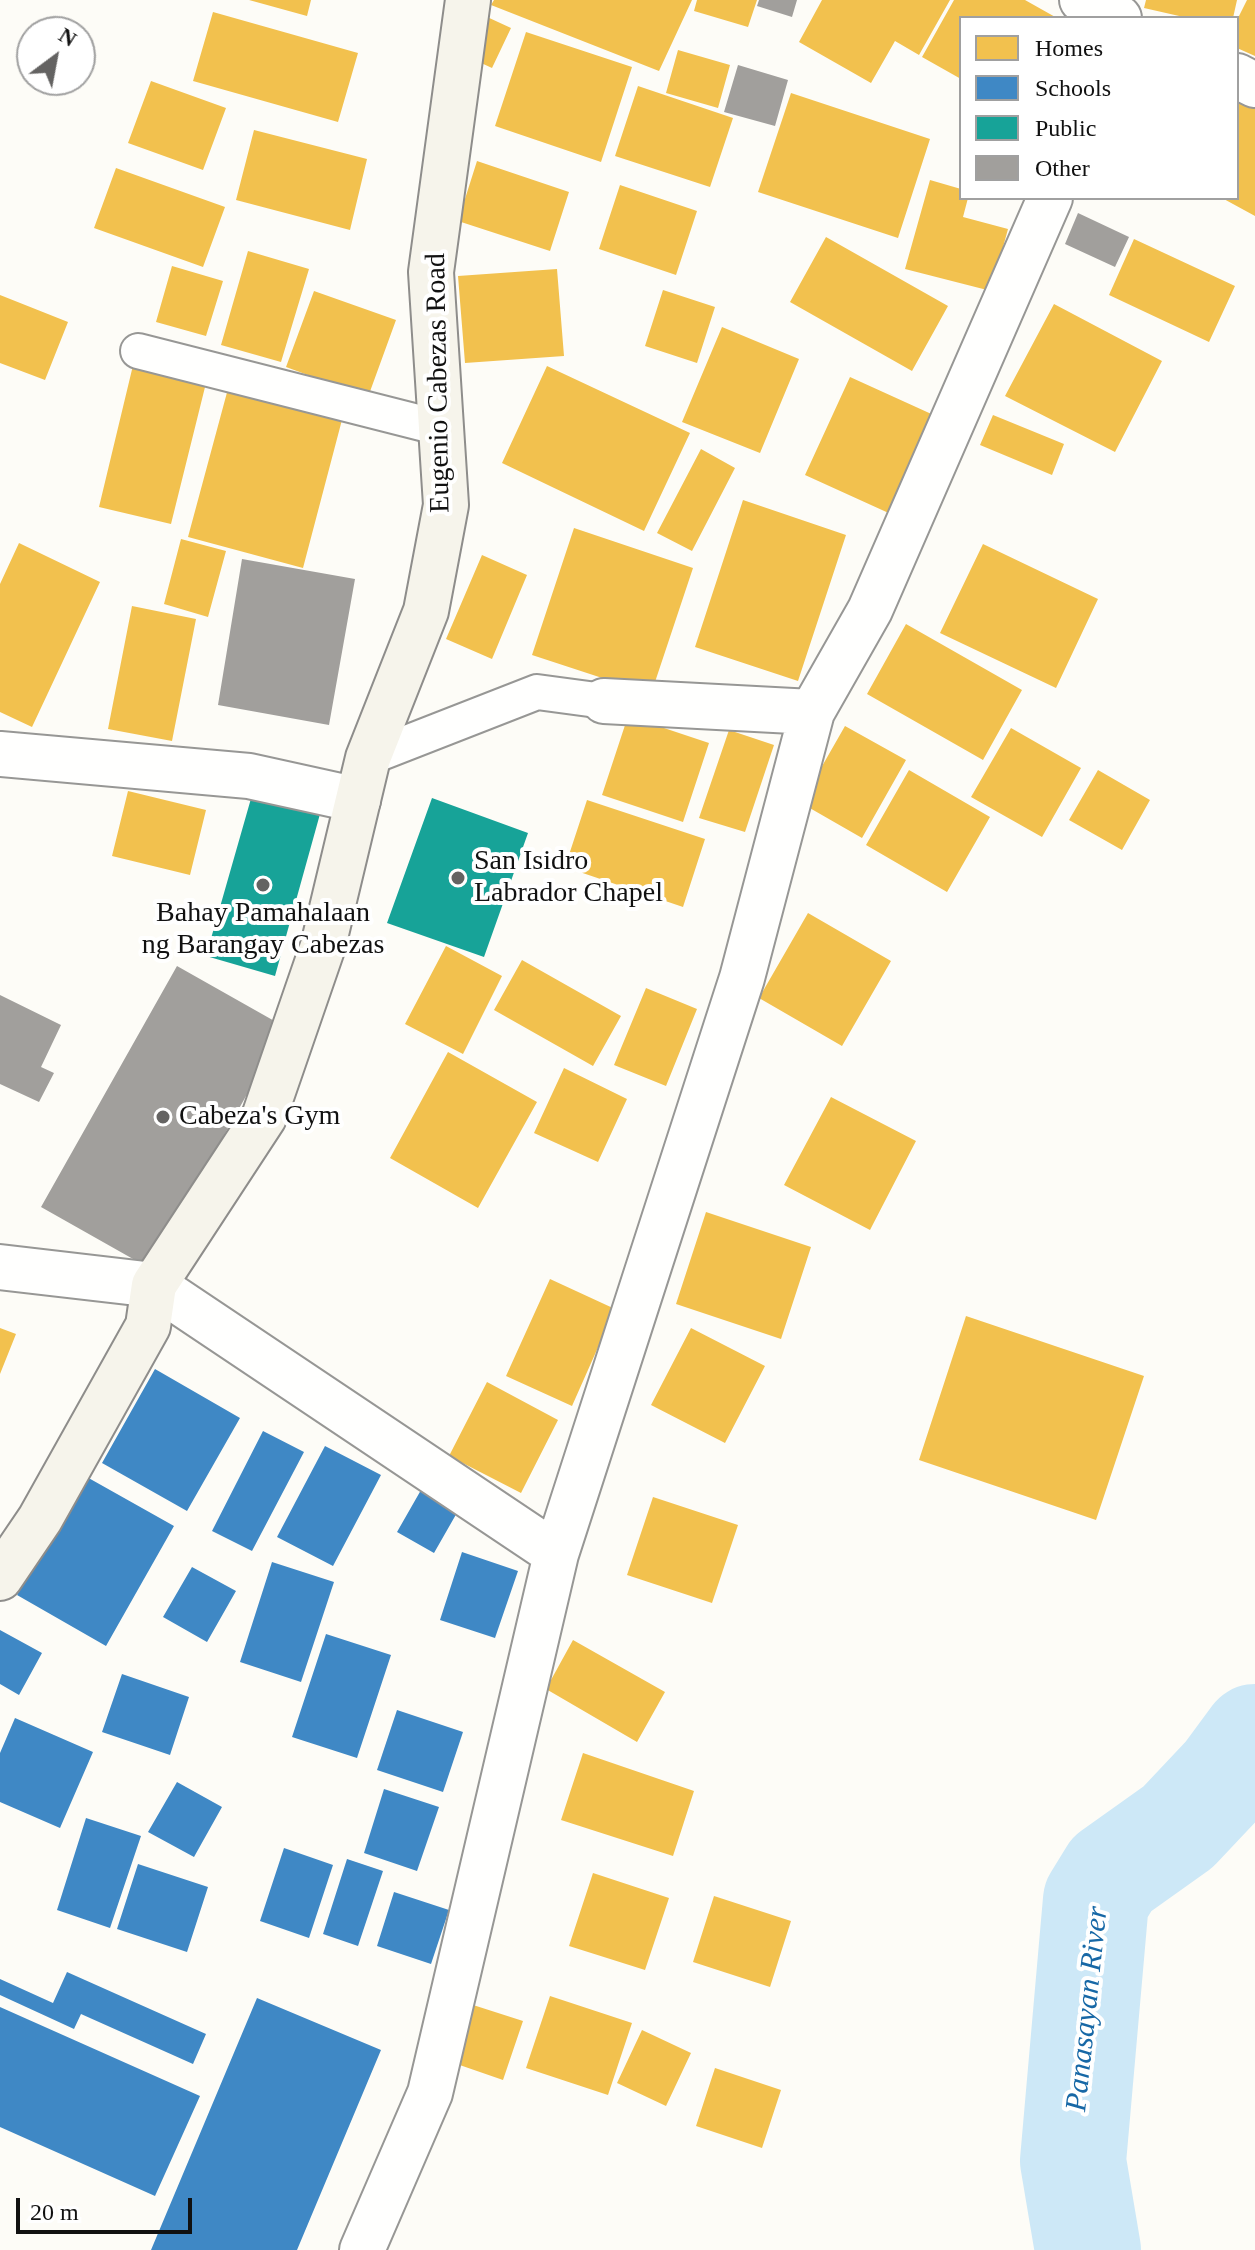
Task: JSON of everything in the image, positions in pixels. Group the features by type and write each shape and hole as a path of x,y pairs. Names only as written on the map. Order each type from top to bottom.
{"street":[{"name":"Eugenio Cabezas Road","path":"0,1578 40,1519 148,1326 154,1285 264,1117 323,946 368,758 426,611 446,505 431,272 468,0"},
{"path":"1080,0 1115,16"},
{"path":"362,2250 430,2093 556,1554 742,978 812,712 870,610 1049,200"},
{"path":"604,701 812,712"},
{"path":"0,754 249,776 358,800"},
{"path":"0,1267 154,1285 556,1554"}],"lane":[{"path":"138,351 441,428"},
{"path":"368,758 537,692 604,701"}],"building: Homes":[{"path":"249,0 311,0 307,16"},
{"path":"494,0 692,0 659,71 491,5"},
{"path":"697,0 757,0 748,27 694,11"},
{"path":"822,0 950,0 919,55 895,41 871,83 799,42"},
{"path":"954,0 1025,0 1053,16 959,16 959,78 922,57"},
{"path":"1146,0 1237,0 1233,16 1179,16 1144,8"},
{"path":"1247,0 1255,0 1255,56 1239,49 1239,16"},
{"path":"213,12 358,53 338,122 193,81"},
{"path":"485,16 511,28 492,68 466,56"},
{"path":"526,32 632,67 601,162 495,126"},
{"path":"678,50 730,65 718,108 666,93"},
{"path":"151,81 226,108 203,170 128,143"},
{"path":"638,86 733,118 710,187 615,156"},
{"path":"791,93 930,139 898,238 758,192"},
{"path":"1239,93 1255,97 1255,216 1226,200 1239,200"},
{"path":"254,130 367,159 350,230 236,200"},
{"path":"477,161 569,192 550,251 458,221"},
{"path":"116,168 225,207 203,267 94,228"},
{"path":"930,180 959,188 959,200 967,200 963,217 1008,229 991,291 905,269"},
{"path":"620,185 697,211 676,275 599,249"},
{"path":"826,237 948,306 912,371 790,302"},
{"path":"1134,239 1235,286 1209,342 1109,295"},
{"path":"248,251 309,269 281,362 221,345"},
{"path":"172,266 223,281 206,336 156,322"},
{"path":"557,269 564,356 465,363 458,276"},
{"path":"663,290 715,307 697,363 645,346"},
{"path":"314,291 396,320 368,397 286,367"},
{"path":"0,295 68,322 45,380 0,363"},
{"path":"1054,304 1162,361 1115,452 1005,396"},
{"path":"722,327 799,359 760,453 682,422"},
{"path":"135,357 208,375 171,524 99,507"},
{"path":"547,366 690,433 644,531 502,463"},
{"path":"850,377 938,417 893,515 805,475"},
{"path":"229,385 343,416 303,568 188,537"},
{"path":"993,415 1064,444 1052,475 980,445"},
{"path":"701,449 735,468 692,551 657,533"},
{"path":"743,500 846,535 798,681 695,647"},
{"path":"574,528 693,568 651,694 532,655"},
{"path":"181,539 226,551 208,617 164,604"},
{"path":"19,543 100,582 32,727 0,712 0,584"},
{"path":"983,544 1098,599 1056,688 940,633"},
{"path":"482,555 527,575 492,659 446,639"},
{"path":"132,606 196,619 172,741 108,729"},
{"path":"906,624 1022,690 983,760 867,694"},
{"path":"628,716 709,743 683,822 602,795"},
{"path":"845,726 906,760 862,838 801,803"},
{"path":"1011,728 1081,768 1042,837 971,797"},
{"path":"729,730 774,745 745,832 699,818"},
{"path":"909,770 990,817 947,892 866,845"},
{"path":"1098,770 1150,800 1122,850 1069,820"},
{"path":"128,791 206,810 190,875 112,856"},
{"path":"587,800 705,839 683,907 565,867"},
{"path":"808,913 891,961 842,1046 759,998"},
{"path":"446,946 502,976 463,1054 405,1024"},
{"path":"522,960 621,1016 593,1066 494,1010"},
{"path":"646,988 697,1009 666,1086 614,1065"},
{"path":"448,1052 537,1102 478,1208 390,1158"},
{"path":"564,1068 627,1099 598,1162 534,1133"},
{"path":"831,1097 916,1141 870,1230 784,1185"},
{"path":"706,1212 811,1247 781,1339 676,1304"},
{"path":"550,1279 615,1309 572,1406 506,1376"},
{"path":"966,1316 1144,1376 1096,1520 919,1460"},
{"path":"0,1328 16,1334 0,1374"},
{"path":"691,1328 765,1366 725,1443 651,1405"},
{"path":"487,1382 558,1420 521,1493 449,1456"},
{"path":"653,1497 738,1525 712,1603 627,1575"},
{"path":"573,1640 665,1692 637,1742 546,1689"},
{"path":"583,1753 694,1791 673,1856 561,1820"},
{"path":"593,1873 669,1898 645,1970 569,1946"},
{"path":"714,1896 791,1921 770,1987 693,1962"},
{"path":"550,1996 632,2023 608,2095 526,2068"},
{"path":"470,2004 523,2021 503,2080 451,2062"},
{"path":"642,2030 691,2053 666,2106 617,2083"},
{"path":"715,2068 781,2090 762,2148 696,2126"}],"building: Schools":[{"path":"155,1369 240,1418 187,1511 102,1463"},
{"path":"263,1431 304,1452 252,1551 212,1531"},
{"path":"325,1446 381,1475 333,1566 277,1537"},
{"path":"85,1476 174,1526 106,1646 17,1595"},
{"path":"421,1490 458,1511 434,1553 397,1532"},
{"path":"462,1552 518,1571 495,1638 440,1620"},
{"path":"272,1562 334,1582 301,1682 240,1662"},
{"path":"192,1567 236,1591 207,1642 163,1617"},
{"path":"0,1630 42,1653 19,1695 0,1684"},
{"path":"326,1634 391,1655 357,1758 292,1737"},
{"path":"122,1674 189,1697 170,1755 102,1732"},
{"path":"397,1710 463,1732 443,1792 377,1770"},
{"path":"15,1718 93,1752 60,1828 0,1802 0,1753"},
{"path":"177,1782 222,1807 194,1857 148,1832"},
{"path":"384,1789 439,1807 417,1871 364,1853"},
{"path":"86,1818 141,1836 110,1928 57,1910"},
{"path":"284,1848 333,1865 309,1938 260,1921"},
{"path":"347,1859 383,1871 358,1946 323,1934"},
{"path":"138,1864 208,1887 187,1952 117,1929"},
{"path":"394,1892 449,1910 431,1964 377,1946"},
{"path":"67,1972 206,2034 193,2064 81,2014 74,2029 0,1995 0,1979 53,2003"},
{"path":"257,1998 381,2050 297,2250 151,2250"},
{"path":"0,2007 200,2096 155,2196 0,2127"}],"building: Public":[{"name":"Bahay Pamahalaan ng Barangay Cabezas","path":"252,795 320,814 275,976 206,956"},
{"name":"San Isidro Labrador Chapel","path":"432,798 528,833 484,957 387,923"}],"building: Other":[{"path":"759,0 797,0 792,17 757,6"},
{"path":"738,65 788,80 775,126 724,112"},
{"path":"1078,213 1129,237 1115,267 1065,244"},
{"path":"242,559 355,579 329,725 218,705"},
{"name":"Cabeza's Gym","path":"177,966 285,1027 149,1268 41,1207"},
{"path":"0,995 61,1025 41,1067 54,1073 39,1102 0,1084"}],"waterway":[{"name":"Panasayan River","path":"1088,2250 1073,2161 1096,1900 1112,1874 1178,1827 1227,1775 1255,1737"}],"place":[{"name":"San Isidro Labrador Chapel","path":"458,878"},
{"name":"Bahay Pamahalaan ng Barangay Cabezas","path":"263,885"},
{"name":"Cabeza's Gym","path":"163,1117"}]}
